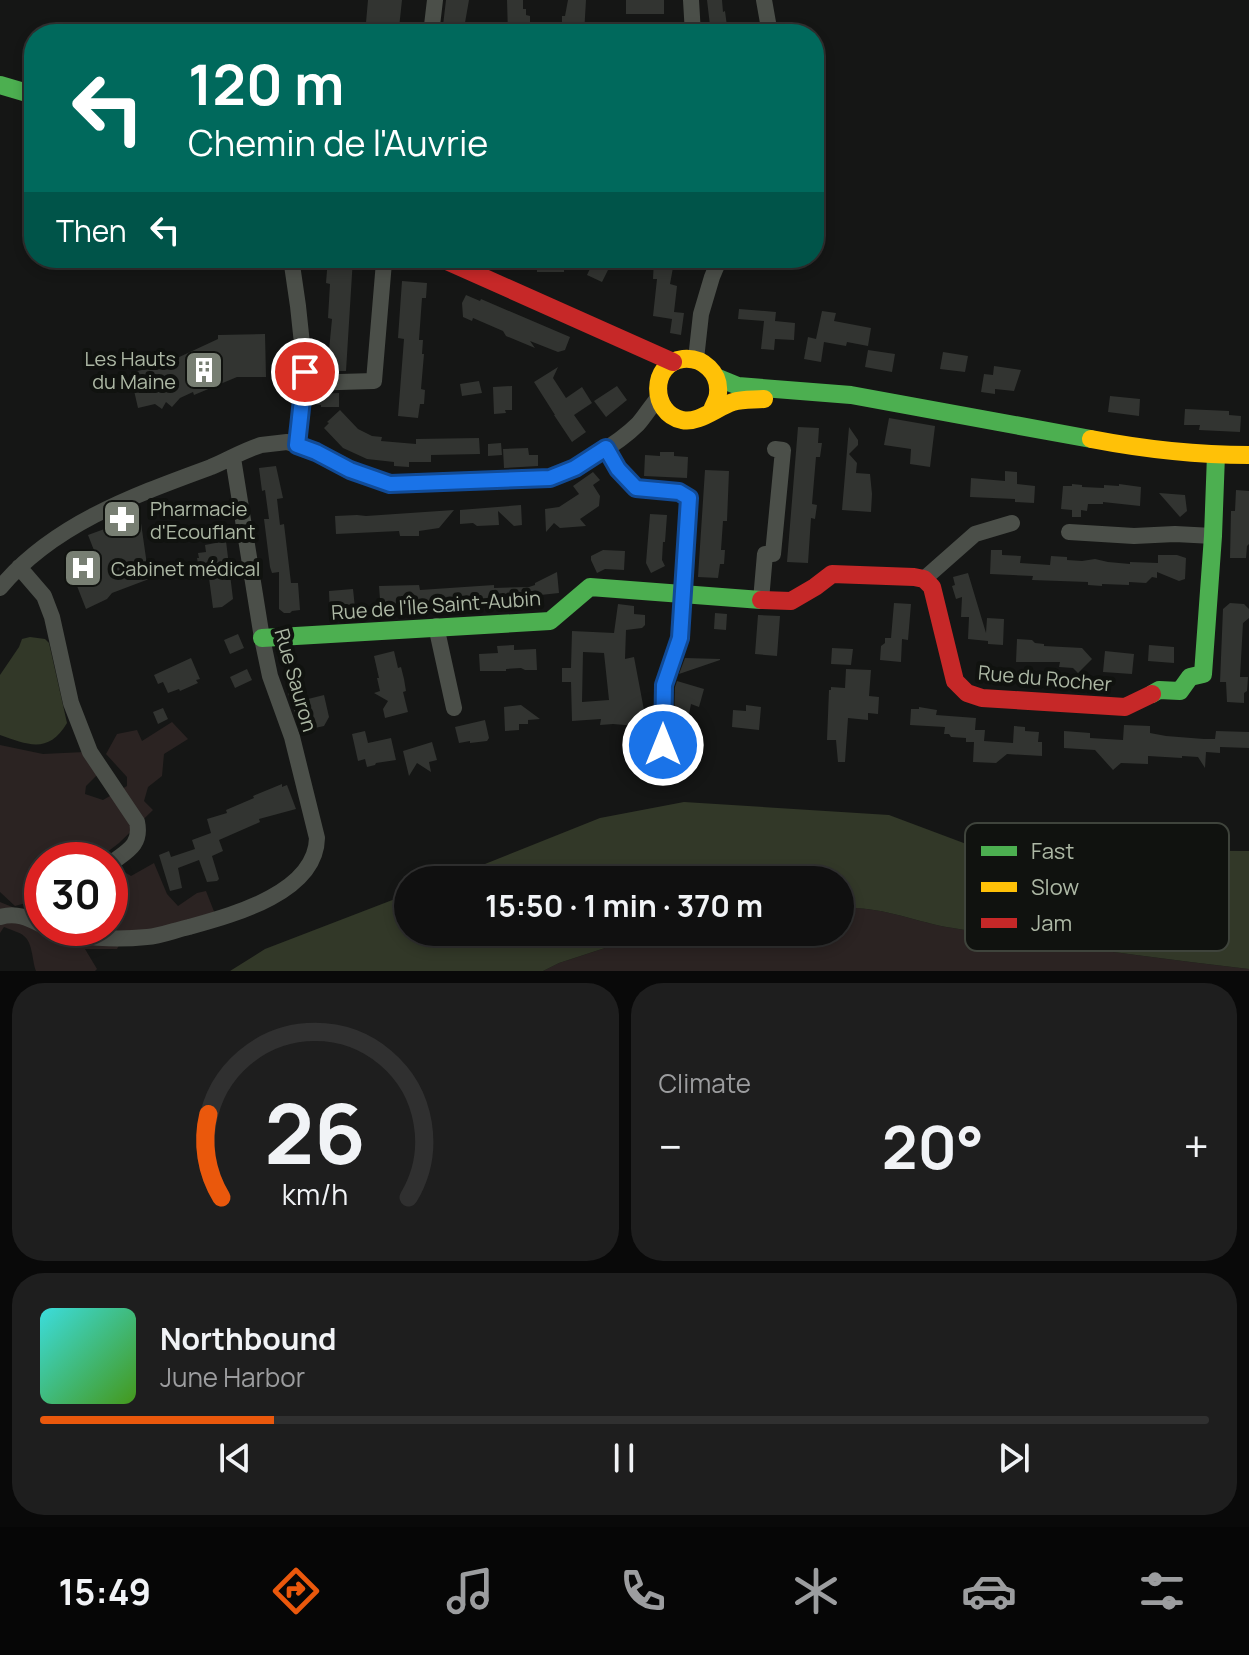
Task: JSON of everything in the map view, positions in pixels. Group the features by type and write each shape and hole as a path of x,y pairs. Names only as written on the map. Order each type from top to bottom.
{"street":[{"path":"432,24 435,0"},
{"path":"691,0 692,24"},
{"path":"764,0 768,24"},
{"path":"0,85 24,92"},
{"path":"292,268 305,383 297,445"},
{"path":"305,383 374,381 383,268"},
{"path":"462,268 673,362"},
{"path":"696,359 701,314 716,268"},
{"path":"638,348 659,378"},
{"path":"712,410 719,392 716,377 708,366 696,359 684,359 673,362 665,369 659,378 658,398 663,408 679,420 701,418 737,400 828,392"},
{"path":"716,377 738,386 851,395 1134,447 1249,455"},
{"path":"0,588 19,567 73,526 261,445 287,442 297,445 350,470 390,484 550,478 575,468 606,448 637,424 658,398"},
{"path":"637,424 671,416"},
{"path":"606,448 618,469 636,488 679,492 689,498 680,638 664,685 664,769"},
{"path":"761,600 765,554 773,554 778,510 783,450 775,449"},
{"name":"Rue du Rocher","path":"924,579 932,587 955,681 967,693 982,698 1125,707 1159,690 1180,691 1190,677 1203,674 1216,455"},
{"name":"Rue Sauron","path":"128,937 149,937 211,920 276,895 304,873 315,854 317,838 292,737 270,676 262,638 233,458"},
{"path":"924,579 975,534 1012,523"},
{"path":"1069,532 1213,536"},
{"path":"19,567 44,596 52,617 71,703 90,752 137,822 139,834 128,850"},
{"name":"Rue de l'Île Saint-Aubin","path":"262,638 550,621 590,587 791,601 832,574 924,579"},
{"path":"436,626 454,708"},
{"path":"0,917 24,917"}],"shaded area":[{"path":"22,639 45,639 49,643 67,723 53,739 37,744 0,735 0,675"},
{"path":"172,722 188,739 164,754 162,776 148,787 144,801 153,810 120,842 24,842 24,904 15,906 0,892 0,745 43,754 84,752 98,774 86,786 85,794 103,800 127,786 127,777 106,754 117,734 137,730 142,741"},
{"path":"684,802 889,815 965,844 965,929 854,908 854,866 480,866 600,818"},
{"path":"1229,851 1249,851 1249,969 1108,951 1229,951"},
{"path":"154,863 167,894 178,906 197,893 206,891 215,914 158,929 128,933 128,874 131,876"},
{"path":"394,899 394,946 611,946 543,971 230,971 265,949"},
{"path":"0,902 22,911 24,936 4,927 0,933"},
{"path":"854,908 965,930 965,951 1109,951 1249,971 543,971 611,946 854,946"},
{"path":"119,946 117,949 85,949 97,969 95,971 36,971 31,948"}],"building":[{"path":"368,0 402,0 399,24 366,24"},
{"path":"446,0 469,0 465,24 443,24"},
{"path":"507,0 523,0 523,9 530,16 530,24 508,24"},
{"path":"568,0 586,0 585,24 562,24 562,16 565,16"},
{"path":"626,0 664,0 664,14 626,14"},
{"path":"707,0 722,0 727,24 710,24"},
{"path":"327,268 352,268 346,371 327,371 332,319 328,318 330,284 326,283"},
{"path":"537,268 564,268 564,272 537,272"},
{"path":"590,268 609,268 602,282 587,275"},
{"path":"654,268 673,268 670,284 677,286 674,312 684,313 681,335 670,333 672,319 653,316 657,279 653,279"},
{"path":"402,281 427,283 426,298 422,298 419,340 423,340 421,389 425,390 424,404 420,404 418,418 398,416 404,339 398,338"},
{"path":"466,295 570,337 565,350 558,352 530,341 535,348 473,318 472,321 463,317 462,303"},
{"path":"739,309 776,312 775,321 795,323 794,340 775,339 774,350 761,349 764,321 738,319"},
{"path":"822,311 836,313 834,321 871,328 868,346 824,342 821,362 804,359 808,337 816,339"},
{"name":"Les Hauts du Maine","path":"265,334 266,377 237,377 180,398 172,407 166,402 162,409 155,404 138,408 130,373 177,361 175,359 218,339 218,335"},
{"path":"868,350 895,354 892,372 865,367"},
{"path":"943,352 968,356 965,372 940,369"},
{"path":"994,366 1021,370 1014,391 995,389 995,394 981,392 984,374 993,375"},
{"path":"558,367 553,378 566,398 582,387 592,403 574,415 586,432 572,442 534,382"},
{"path":"479,381 482,393 462,396 460,384"},
{"path":"512,386 512,410 494,414 493,387"},
{"path":"617,386 627,400 606,417 594,401"},
{"path":"339,393 339,407 315,404 316,394"},
{"path":"1110,396 1140,399 1139,416 1108,412"},
{"path":"1185,409 1229,411 1229,415 1241,416 1240,432 1199,430 1200,425 1184,425"},
{"path":"340,410 358,429 382,437 381,441 416,444 416,439 479,438 480,454 431,455 431,462 409,462 409,467 367,459 343,448 324,428"},
{"path":"889,418 935,426 930,467 910,464 911,449 884,445"},
{"path":"798,427 819,428 818,443 822,443 820,457 816,457 812,504 817,505 815,519 811,518 808,563 787,562"},
{"path":"849,427 858,440 858,445 849,454 857,463 856,473 870,474 871,512 842,510"},
{"path":"501,443 502,455 488,456 488,444"},
{"path":"528,448 529,455 538,455 538,466 504,468 503,449"},
{"path":"660,452 674,452 674,456 688,457 687,478 644,476 645,455 660,456"},
{"path":"276,466 283,498 277,499 280,525 284,524 291,583 298,583 300,610 290,613 279,609 279,572 272,573 270,567 264,519 269,519 259,468"},
{"path":"705,470 729,471 727,521 723,521 721,550 725,550 724,564 720,564 718,578 698,577"},
{"path":"1005,471 1017,472 1017,484 1035,486 1034,503 970,497 971,478 1005,481"},
{"path":"593,472 600,480 593,485 600,496 599,506 580,519 586,526 560,528 554,523 546,532 545,509 559,507 579,494 573,486"},
{"path":"1072,484 1104,488 1104,485 1119,484 1141,487 1140,506 1103,502 1088,504 1087,511 1081,510 1081,517 1072,517 1072,510 1061,509 1063,486"},
{"path":"1236,490 1249,491 1246,558 1230,558 1231,511 1235,511"},
{"path":"1159,493 1185,495 1187,511 1180,517"},
{"path":"214,503 216,516 204,518 202,506"},
{"path":"521,505 522,525 514,526 498,511 499,525 460,524 460,510"},
{"path":"454,510 439,528 419,531 419,536 400,536 399,531 336,534 335,516"},
{"path":"650,514 667,515 662,560 665,566 651,573 646,563"},
{"path":"140,516 149,579 112,593 107,599 86,609 69,575 79,565 97,558 88,535"},
{"path":"226,541 233,599 222,607 213,608 209,578 201,580 197,558 198,553 206,552 205,545"},
{"path":"603,550 625,551 624,570 605,569 597,573 591,556"},
{"path":"991,550 1002,550 1002,555 1021,556 1020,563 1050,565 1051,556 1130,564 1158,563 1158,555 1177,555 1186,558 1185,579 1179,581 1157,572 1157,578 1152,577 1146,583 1102,586 1088,585 1088,582 1032,580 1033,576 990,574"},
{"path":"557,572 559,593 522,597 522,604 381,613 379,586 419,585 420,590 494,585 494,588 529,587"},
{"path":"968,573 986,633 987,618 1004,619 1003,645 968,639 969,617 961,617 962,597 956,599 952,586 955,585 953,577"},
{"path":"353,589 355,608 342,608 343,614 330,615 329,591"},
{"path":"894,603 911,604 908,640 902,639 901,662 880,660 885,638 891,638"},
{"path":"1230,603 1244,604 1249,609 1249,618 1243,623 1240,677 1248,677 1244,703 1227,702 1226,682 1220,682 1223,609"},
{"path":"618,604 634,606 634,614 645,615 642,628 626,630 625,659 634,657 644,710 652,711 652,729 647,731 648,727 600,725 601,719 572,721 571,682 562,682 562,668 571,668 572,631 614,633","holes":["583,652 604,653 609,700 582,702"]},
{"path":"715,613 727,614 726,630 714,629"},
{"path":"758,615 780,616 777,656 755,654"},
{"path":"238,634 244,648 230,654 224,640"},
{"path":"1017,639 1032,640 1044,646 1082,648 1092,659 1078,673 1073,668 1059,667 1060,662 1016,662"},
{"path":"514,645 514,650 536,649 537,670 480,671 479,654 498,653 497,646"},
{"path":"1149,645 1174,647 1174,663 1148,661"},
{"path":"832,648 853,649 851,665 831,664"},
{"path":"394,651 404,679 406,691 403,692 408,712 385,718 383,709 388,701 374,693 380,691 374,656"},
{"path":"1105,651 1134,654 1132,674 1103,672"},
{"path":"191,658 200,679 196,680 198,683 168,693 163,682 158,684 154,675"},
{"path":"685,658 720,659 720,660 679,674"},
{"path":"247,669 252,680 235,688 230,677"},
{"path":"846,669 871,670 869,696 879,697 878,714 868,713 868,720 848,718 845,762 838,762 836,740 827,740 829,690 831,687 845,688"},
{"path":"677,681 704,689 699,707 691,704 687,725 674,723"},
{"path":"293,691 296,702 324,695 329,717 324,726 301,731 288,693"},
{"path":"521,705 540,719 519,724 519,730 505,731 504,707"},
{"path":"746,705 761,707 759,730 732,727 733,710 746,711"},
{"path":"163,708 168,719 158,724 153,712"},
{"path":"911,709 937,710 936,715 976,718 975,730 985,730 984,741 1013,743 1014,726 1039,732 1042,756 1007,754 996,763 973,762 974,742 944,734 945,727 910,725"},
{"path":"485,720 487,741 459,743 455,727"},
{"path":"1124,725 1150,726 1150,733 1166,736 1204,739 1215,739 1216,731 1249,732 1249,748 1220,747 1220,753 1206,752 1205,768 1198,757 1148,756 1148,764 1121,763 1113,770 1095,750 1064,748 1064,731 1090,733 1090,738 1123,740"},
{"path":"365,731 368,743 391,738 396,760 367,767 365,759 358,761 352,734"},
{"path":"432,742 437,760 429,762 431,772 417,763 409,776 403,751"},
{"path":"282,784 282,787 287,785 296,809 259,819 260,822 219,840 223,851 212,856 217,881 207,882 199,860 178,868 182,888 170,891 159,855 169,851 171,857 195,849 192,840 211,833 207,819 227,813 226,810"}],"traffic: fast":[{"path":"0,85 24,92"},
{"path":"716,377 738,386 851,395 1091,439"},
{"path":"1152,694 1159,690 1180,691 1190,677 1203,674 1216,455"},
{"path":"262,638 550,621 590,587 761,600"}],"traffic: slow":[{"path":"712,410 718,386 709,368 697,361 683,359 672,362 664,369 658,388 660,399 672,416 682,420 701,417 733,402 764,399"},
{"path":"1091,439 1170,451 1249,455"}],"traffic: jam":[{"path":"462,268 673,362"},
{"path":"761,600 791,601 832,574 924,579 932,587 955,681 967,693 982,698 1125,707 1152,694"}],"place":[{"name":"Les Hauts du Maine","path":"204,370"},
{"name":"Pharmacie d'Ecouflant","path":"122,519"},
{"name":"Cabinet médical","path":"83,568"}],"route":[{"path":"305,372 297,445 350,470 390,484 550,478 575,468 606,448 618,469 636,488 679,492 689,498 680,638 664,685 663,745"}]}
